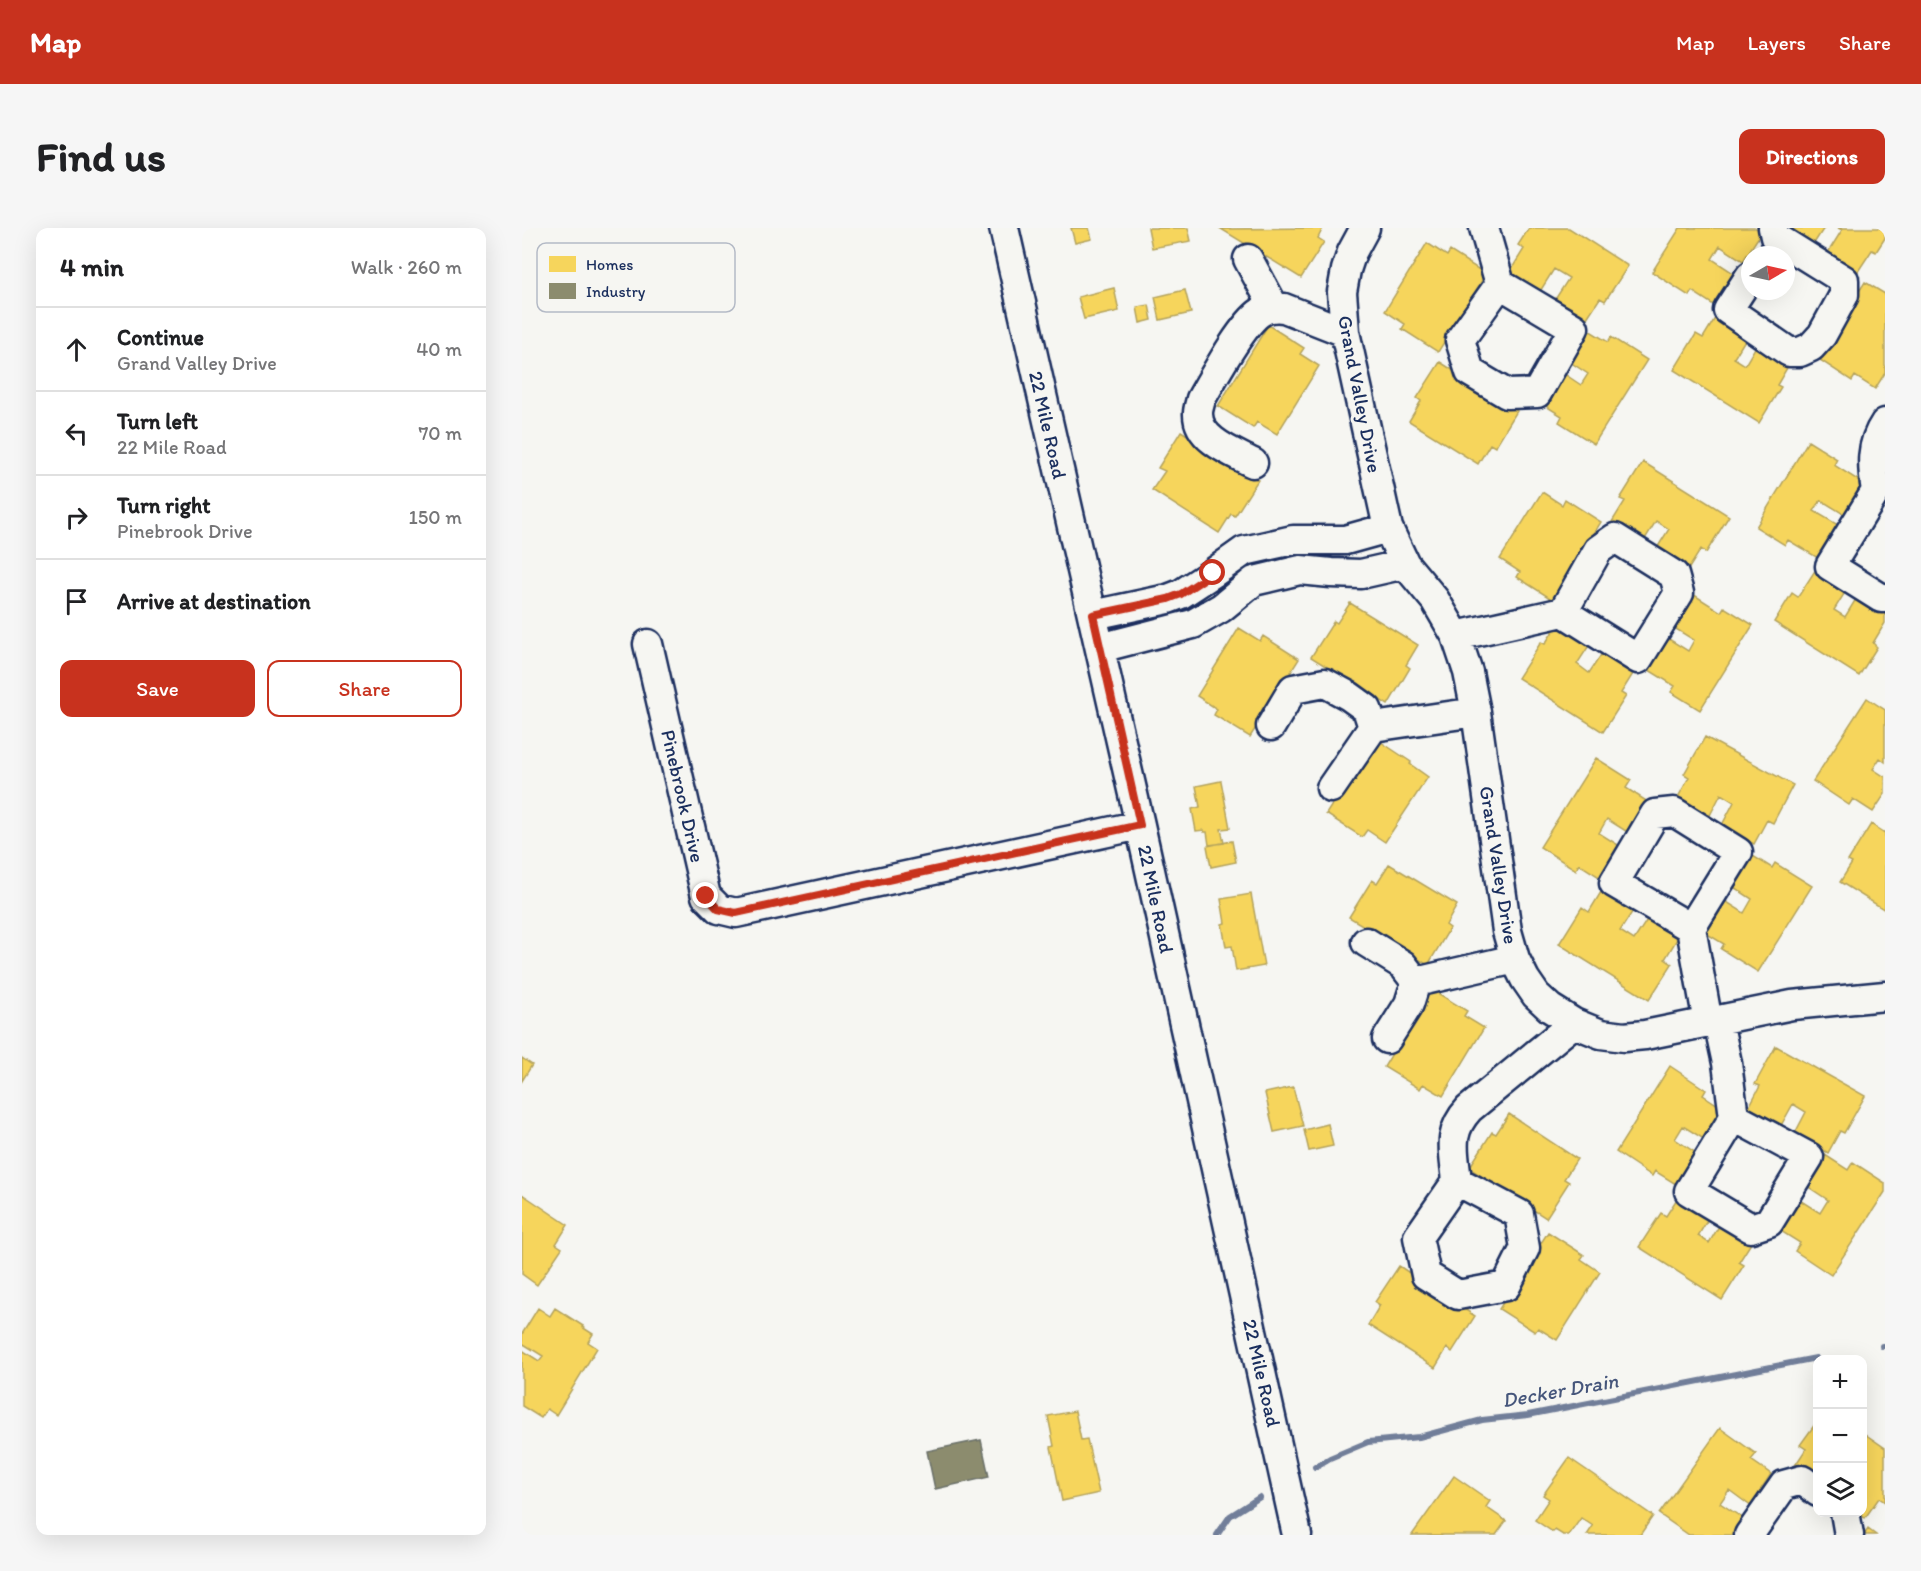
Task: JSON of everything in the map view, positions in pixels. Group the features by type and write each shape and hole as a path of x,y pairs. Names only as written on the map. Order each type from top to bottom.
{"street":[{"name":"22 Mile Road","path":"1004,228 1093,615 1298,1535"},
{"name":"Grand Valley Drive","path":"1365,228 1352,252 1346,270 1342,292 1345,332 1388,528 1405,564 1435,600 1456,636 1468,672 1476,712 1507,931 1515,959 1525,979 1536,995 1550,1008 1574,1023 1601,1034 1624,1037 1713,1022 1792,1005 1885,996"},
{"path":"1484,228 1500,284"},
{"path":"1741,290 1728,310 1789,352 1800,352 1811,347 1822,335 1844,295 1844,280 1795,254"},
{"path":"1248,259 1274,307"},
{"path":"1253,463 1207,436 1200,425 1198,414 1201,399 1250,321 1262,311 1274,307 1298,312 1345,332"},
{"path":"1885,423 1875,440 1872,452 1872,468 1880,494 1830,566 1881,598 1885,598"},
{"path":"1093,615 1174,596 1244,551 1293,540 1345,540 1388,528"},
{"path":"1244,551 1254,581"},
{"path":"1100,648 1193,624 1221,608 1254,581 1300,570 1361,574 1405,564"},
{"path":"1456,636 1563,612"},
{"name":"Pinebrook Drive","path":"648,644 706,896 718,909 736,913 1140,825"},
{"path":"1271,726 1293,689 1325,683 1349,696 1366,709 1373,727"},
{"path":"1331,788 1373,727 1476,712"},
{"path":"1690,928 1713,1022 1727,1063 1734,1117"},
{"path":"1366,942 1403,965 1416,982"},
{"path":"1416,982 1515,959"},
{"path":"1387,1039 1410,1004 1416,982"},
{"path":"1457,1180 1454,1134 1460,1120 1469,1109 1574,1023"},
{"path":"1749,1535 1784,1485 1802,1480 1813,1488"},
{"path":"1846,1517 1849,1535"}],"building: Homes":[{"path":"1071,228 1089,228 1092,239 1075,243"},
{"path":"1148,228 1188,228 1191,241 1152,248"},
{"path":"1323,228 1318,238 1324,242 1301,278 1221,229"},
{"path":"1529,228 1569,228 1628,266 1605,301 1600,298 1585,321 1554,301 1569,278 1554,269 1539,293 1509,273 1524,249 1518,245"},
{"path":"1680,228 1760,228 1763,230 1753,246 1741,246 1741,260 1720,246 1712,259 1735,274 1715,306 1692,291 1689,296 1652,272"},
{"path":"1786,228 1824,228 1813,245"},
{"path":"1838,228 1885,228 1885,238 1876,252 1872,250 1857,273 1827,254 1842,230"},
{"path":"1427,243 1447,256 1450,251 1486,274 1438,352 1402,329 1405,324 1385,311"},
{"path":"1865,282 1885,294 1885,373 1875,389 1855,376 1852,381 1817,358"},
{"path":"1114,288 1119,311 1084,319 1078,297"},
{"path":"1185,290 1191,313 1160,320 1155,297"},
{"path":"1149,305 1152,320 1140,323 1137,307"},
{"path":"1717,315 1748,335 1734,358 1745,365 1759,341 1791,361 1777,385 1781,387 1759,423 1674,370 1696,334 1703,338"},
{"path":"1268,325 1304,348 1300,354 1319,366 1277,434 1257,422 1253,428 1218,406"},
{"path":"1587,329 1608,342 1611,337 1647,360 1594,444 1559,422 1562,416 1541,403 1560,371 1581,385 1588,374 1567,360"},
{"path":"1440,362 1517,411 1495,447 1490,444 1478,464 1409,421 1421,401 1417,398"},
{"path":"1181,431 1258,480 1235,516 1231,514 1219,533 1152,490 1165,471 1158,468"},
{"path":"1808,441 1837,459 1834,465 1864,484 1845,515 1821,500 1814,511 1838,525 1818,558 1788,540 1785,545 1756,527"},
{"path":"1643,462 1729,516 1706,553 1701,549 1686,573 1654,553 1669,529 1656,521 1642,544 1610,525 1625,501 1620,499"},
{"path":"1542,492 1562,505 1565,499 1601,522 1553,600 1517,577 1520,572 1500,559"},
{"path":"1818,566 1849,586 1834,610 1845,617 1859,594 1885,610 1885,623 1873,643 1877,647 1859,676 1774,622 1792,593 1798,597"},
{"path":"1691,593 1721,612 1724,607 1753,625 1700,710 1671,692 1675,686 1644,667 1664,636 1688,651 1694,640 1671,626"},
{"path":"1350,603 1418,645 1406,665 1410,668 1388,705 1311,657 1334,621 1337,623"},
{"path":"1560,620 1592,641 1577,664 1589,673 1605,649 1636,669 1621,693 1626,696 1603,732 1518,678 1541,642 1545,644"},
{"path":"1239,628 1260,641 1263,636 1299,659 1250,737 1214,715 1217,709 1197,696"},
{"path":"1867,698 1885,710 1885,762 1880,758 1873,769 1885,777 1885,794 1873,812 1853,799 1849,805 1813,781"},
{"path":"1705,737 1793,785 1773,823 1767,820 1754,844 1721,827 1734,802 1721,794 1708,819 1676,801 1689,777 1684,774"},
{"path":"1375,738 1411,762 1410,764 1428,777 1385,842 1367,830 1362,837 1326,814"},
{"path":"1596,758 1631,780 1626,788 1651,804 1632,835 1607,819 1599,833 1623,848 1604,880 1579,864 1576,870 1540,847"},
{"path":"1221,781 1230,828 1221,829 1224,843 1209,845 1207,832 1196,831 1192,809 1200,807 1196,786"},
{"path":"1871,824 1885,833 1885,910 1840,882 1852,863 1848,861"},
{"path":"1232,841 1236,862 1211,867 1207,846"},
{"path":"1748,853 1772,868 1775,863 1812,886 1758,972 1721,949 1724,944 1699,929 1719,897 1744,913 1752,899 1729,884"},
{"path":"1389,864 1457,905 1446,925 1450,928 1428,965 1349,917 1372,880 1377,883"},
{"path":"1604,887 1636,906 1620,931 1634,940 1650,915 1680,934 1665,959 1672,964 1649,1000 1559,944 1582,907 1589,912"},
{"path":"1251,894 1264,966 1236,971 1232,946 1226,947 1221,899"},
{"path":"1431,989 1467,1011 1464,1016 1484,1028 1443,1096 1423,1084 1420,1089 1384,1067"},
{"path":"1776,1046 1865,1096 1844,1133 1840,1131 1828,1153 1812,1143 1793,1137 1806,1112 1793,1104 1779,1129 1747,1111 1760,1086 1755,1084"},
{"path":"522,1058 532,1065 522,1081"},
{"path":"1670,1066 1706,1090 1703,1095 1727,1111 1707,1141 1683,1126 1675,1139 1699,1155 1679,1186 1655,1171 1652,1176 1616,1152"},
{"path":"1293,1087 1303,1126 1274,1132 1265,1093"},
{"path":"1509,1114 1577,1159 1564,1179 1569,1182 1546,1218 1469,1168 1492,1132 1496,1134"},
{"path":"1328,1124 1333,1146 1309,1151 1304,1130"},
{"path":"1825,1155 1848,1170 1853,1162 1885,1183 1885,1192 1831,1275 1795,1251 1800,1243 1776,1228 1795,1197 1820,1213 1828,1200 1804,1184"},
{"path":"522,1194 568,1225 556,1244 562,1248 537,1285 522,1274"},
{"path":"1680,1194 1711,1214 1698,1236 1709,1243 1722,1221 1753,1240 1739,1262 1744,1265 1722,1300 1639,1247 1661,1213 1666,1216"},
{"path":"1548,1232 1584,1255 1581,1259 1600,1272 1557,1340 1538,1328 1535,1332 1499,1309"},
{"path":"1399,1266 1475,1316 1452,1352 1447,1348 1435,1368 1368,1325 1380,1305 1375,1302"},
{"path":"538,1308 550,1316 555,1308 583,1326 593,1334 588,1342 597,1348 556,1415 547,1409 541,1418 522,1406 522,1350 539,1361 543,1356 522,1343 522,1334"},
{"path":"1075,1411 1081,1440 1087,1439 1099,1493 1062,1501 1051,1447 1054,1446 1048,1416"},
{"path":"1813,1427 1813,1480 1792,1470 1806,1449 1800,1445"},
{"path":"1720,1428 1756,1454 1751,1460 1771,1474 1761,1489 1764,1490 1752,1507 1729,1490 1720,1503 1744,1519 1733,1535 1689,1535 1659,1514"},
{"path":"1867,1435 1885,1448 1885,1502 1879,1498 1867,1515"},
{"path":"1569,1458 1653,1516 1640,1535 1587,1535 1593,1526 1581,1518 1569,1535 1563,1535 1555,1530 1553,1532 1535,1520 1549,1499 1543,1495"},
{"path":"1454,1476 1490,1501 1486,1507 1506,1521 1496,1535 1412,1535"},
{"path":"1868,1529 1876,1535 1864,1535"}],"building: Industry":[{"path":"981,1440 989,1477 935,1489 927,1451"}],"waterway":[{"name":"Decker Drain","path":"1315,1467 1368,1442 1419,1437 1482,1420 1528,1415 1813,1359"},
{"name":"Decker Drain","path":"1217,1535 1230,1516 1260,1497"}],"route":[{"path":"706,896 718,909 736,913 1140,825 1093,615 1168,599 1181,594 1213,573"}]}
